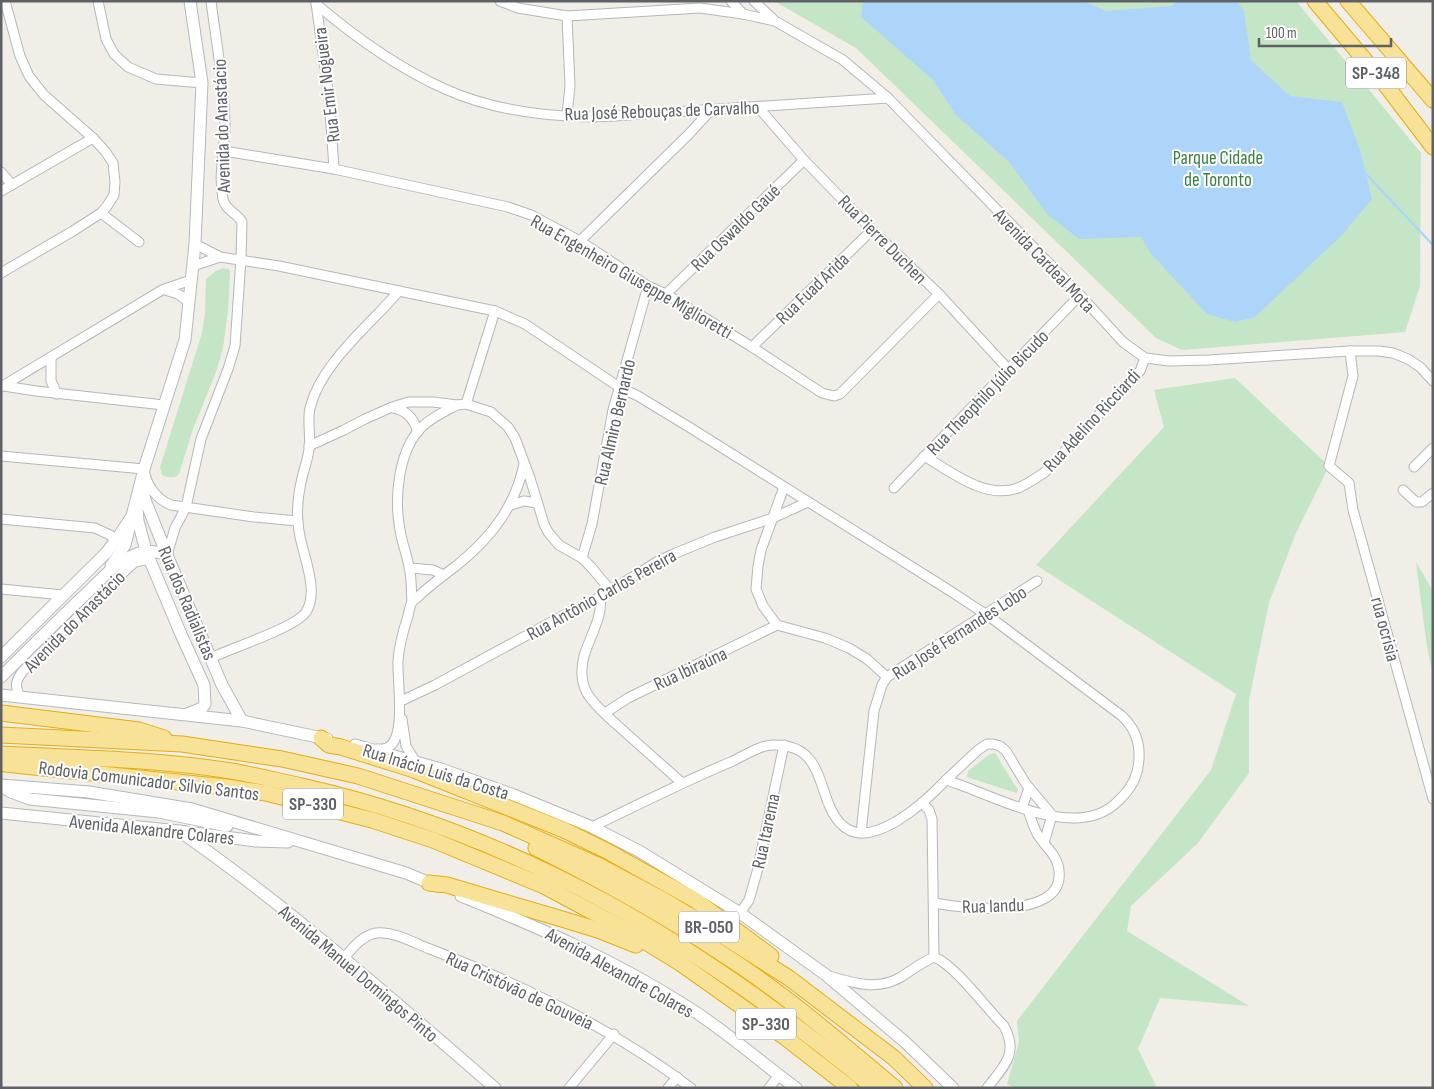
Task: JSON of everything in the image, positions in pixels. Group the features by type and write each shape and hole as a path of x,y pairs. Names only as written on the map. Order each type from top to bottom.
{"highway":[{"name":"SP-348","path":"1315,1 1385,84 1433,146"},
{"name":"SP-348","path":"1348,1 1433,100"},
{"path":"1,713 138,730 182,744"},
{"name":"Rodovia Comunicador Silvio Santos","path":"1,735 182,744 282,759 358,776 503,823 600,866 660,898 712,929 789,978 894,1058 925,1088"},
{"path":"321,738 329,745 341,747 423,774 564,830 607,851 695,900 770,954 789,978"},
{"path":"1,754 123,759 232,771 332,793 440,826 534,864 649,925 734,980 874,1088"},
{"name":"Rodovia Comunicador Silvio Santos","path":"1,763 226,787 276,796 372,820 433,840 544,886 613,922 680,963 786,1038 850,1088"},
{"path":"427,798 576,868 649,907 726,955 784,997 895,1088"},
{"path":"429,883 447,885 562,918 624,940 663,960 680,963"}],"main road":[{"name":"Avenida do Anastácio","path":"1,657 96,563 116,540 132,516 140,481 185,340 195,244 202,83 190,1"},
{"name":"Rua dos Radialistas","path":"140,481 167,555 222,685 242,721"},
{"name":"Rua dos Radialistas","path":"137,498 138,521 148,555 204,685 206,698 202,708 184,715"},
{"path":"108,573 125,545 132,516"},
{"path":"1,678 57,620 108,573 132,556 148,555 156,551 167,555"},
{"path":"180,632 188,635 198,627"},
{"name":"Rua Inácio Luis da Costa","path":"1,695 242,721 373,749 415,761 514,795 592,827 639,852 740,913 826,975 905,1042 953,1088"},
{"path":"1,786 30,799 159,812 220,824 260,829"},
{"path":"1,786 89,792 183,807 406,873 429,883"},
{"name":"Avenida Alexandre Colares","path":"1,813 179,831 256,841 302,843"},
{"name":"Avenida Manuel Domingos Pinto","path":"179,831 222,860 344,958 494,1088"},
{"path":"221,836 222,860"},
{"name":"Avenida Alexandre Colares","path":"429,883 522,920 629,973 687,1006 796,1088"}],"street":[{"path":"1,273 73,232 100,212 107,206 114,195 115,182 112,163 105,151 94,138 44,95 29,76 20,56 5,1"},
{"path":"98,1 106,39 114,54 128,67 156,79 202,83"},
{"name":"Avenida do Anastácio","path":"167,555 175,528 186,506 201,440 235,346 242,222 226,206 223,200 223,94 211,1"},
{"name":"Avenida Cardeal Mota","path":"500,1 518,8 567,16 700,8 775,21 843,60 888,98 1080,295 1123,342 1146,358 1169,361 1209,360 1350,351 1379,351 1393,353 1408,359 1420,367 1433,381"},
{"name":"Avenida Cardeal Mota","path":"700,8 712,1"},
{"path":"731,1 743,14"},
{"path":"754,1 775,21"},
{"name":"Rua José Rebouças de Carvalho","path":"316,2 344,28 378,52 445,89 500,107 536,113 597,117 888,98"},
{"name":"Rua Emir Nogueira","path":"316,2 329,97 334,169"},
{"path":"567,16 570,86 567,115"},
{"name":"Rua Pierre Duchen","path":"758,107 804,160 872,230 939,294 1009,370"},
{"path":"580,241 711,110"},
{"path":"1,191 94,138"},
{"name":"Rua Engenheiro Giuseppe Miglioretti","path":"224,151 334,169 508,207 531,215 580,241 648,286 666,294 822,393 834,396 847,388 939,294"},
{"name":"Rua Oswaldo Gaué","path":"666,294 804,160"},
{"path":"1,172 12,185"},
{"path":"100,212 138,242"},
{"name":"Rua Fuad Arida","path":"752,347 872,230"},
{"path":"195,244 220,257 241,259 495,312 525,324 620,387 638,396 784,487 984,614 1122,716 1131,725 1137,736 1136,773 1126,793 1116,804 1100,814 1085,818 1052,815 1025,809 946,780"},
{"path":"193,266 220,257"},
{"path":"3,387 165,290 184,282 192,282"},
{"name":"Rua Almiro Bernardo","path":"582,558 590,529 613,410 648,286"},
{"path":"165,290 178,294 189,302"},
{"path":"211,658 284,628 298,620 306,612 311,599 311,586 298,521 301,480 309,446 310,407 323,378 344,351 399,291"},
{"name":"Rua Theophilo Júlio Bicudo","path":"894,488 1080,295"},
{"path":"373,749 384,749 393,743 396,738 401,701 398,672 400,648 412,602 410,568 399,528 397,506 398,488 404,458 418,432 435,417 462,405 495,312"},
{"name":"rua ocrisia","path":"1350,351 1353,376 1329,466 1349,483 1353,510 1433,800"},
{"path":"51,358 51,381 57,394"},
{"name":"Rua Adelino Ricciardi","path":"924,456 980,488 996,490 1016,489 1045,472 1140,371 1146,358"},
{"path":"3,387 164,405"},
{"path":"309,446 409,402 462,405 491,412 508,427 515,438 544,524 552,538 559,545 582,558 600,576 610,591"},
{"path":"392,408 401,409 408,413 418,432"},
{"path":"1414,467 1433,448"},
{"path":"1,456 144,469 148,483 161,501 171,505 254,517 298,521"},
{"path":"412,602 476,549 511,505 524,464"},
{"path":"784,487 758,566 756,590 763,606 778,625 825,638 849,648 887,677"},
{"path":"1403,490 1416,502 1422,502 1433,493"},
{"path":"511,505 524,501 538,503"},
{"name":"Rua Antônio Carlos Pereira","path":"401,701 435,685 600,597 676,553 715,537 773,518 808,502"},
{"path":"1,519 95,528 110,534 116,540"},
{"name":"Avenida do Anastácio","path":"20,697 15,683 23,671 128,568 148,555"},
{"path":"410,568 432,570 444,575"},
{"name":"Rua José Fernandes Lobo","path":"861,833 874,711 876,700 887,677 1037,581"},
{"path":"1,588 63,596"},
{"path":"600,597 600,610 584,657 582,673 583,682 588,694 605,714 682,783"},
{"name":"Rua Ibiraúna","path":"605,714 628,698 778,625"},
{"path":"400,711 406,746 415,761"},
{"path":"592,827 682,783 773,744 794,748 808,756 840,823 849,830 861,833 882,829 922,803 978,750 987,744 1000,746 1006,752 1029,788 1052,815"},
{"name":"Rua Itarema","path":"740,913 749,900 757,872 784,745"},
{"path":"1025,809 1029,788"},
{"path":"922,803 932,819 934,957 942,960 952,969 1004,1026 1010,1037 1011,1050 1006,1063 987,1088"},
{"name":"Rua Iandu","path":"934,903 982,909 1010,908 1033,904 1047,897 1057,886 1059,870 1056,860 1038,835 1025,809"},
{"path":"1044,843 1052,815"},
{"name":"Rua Cristóvão de Gouveia","path":"344,958 362,939 368,936 377,933 397,936 507,982 614,1034 691,1088"},
{"name":"Rua Inácio Luis da Costa","path":"826,975 855,984 879,984 898,979 934,957"},
{"path":"569,1088 614,1034"},
{"path":"769,1088 779,1075"},
{"path":"668,1088 677,1077"}],"green space":[{"name":"Parque Cidade de Toronto","path":"774,1 1296,1 1421,153 1420,286 1405,332 1182,350 1156,338 856,48"},
{"path":"223,268 229,269 230,273 228,311 223,348 216,372 193,429 179,474 167,477 162,475 160,467 202,333 205,313 206,279"},
{"path":"1235,378 1329,466 1296,533 1269,603 1249,700 1249,773 1198,843 1131,906 1127,931 1249,1006 1160,998 1138,1049 1157,1088 1016,1088 1007,1084 1019,1042 1017,1021 1211,770 1236,694 1036,565 1164,427 1154,390"},
{"path":"1416,562 1433,591 1433,672 1427,648"},
{"path":"995,753 1018,790 1017,793 967,777 968,771 990,754"}],"water":[{"name":"Parque Cidade de Toronto","path":"863,1 1083,1 1107,11 1172,6 1177,1 1236,1 1244,11 1251,60 1290,96 1342,102 1360,150 1372,199 1341,236 1255,317 1235,322 1207,314 1151,254 1141,237 1079,239 1047,214 1009,162 956,115 932,79 861,17"}],"waterway":[{"path":"1366,174 1433,245"}]}
